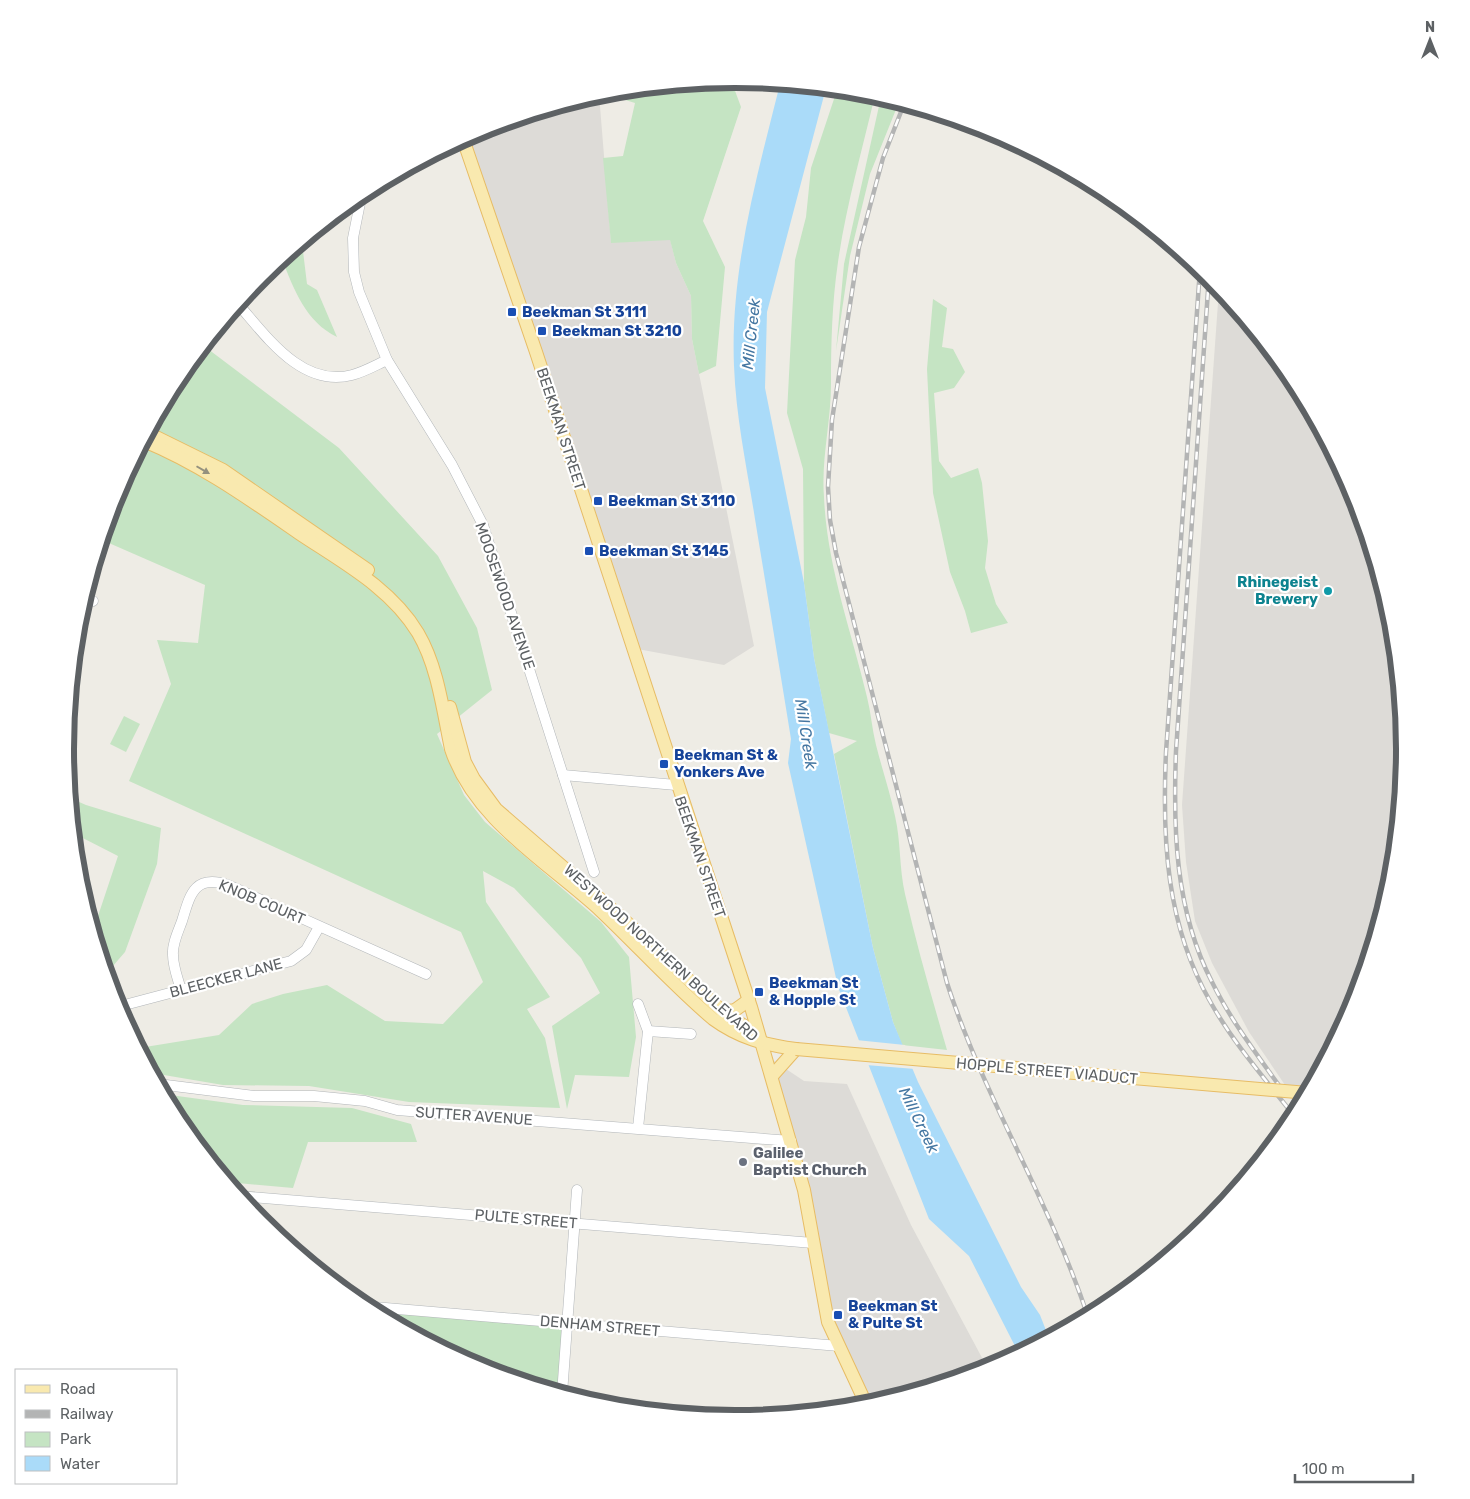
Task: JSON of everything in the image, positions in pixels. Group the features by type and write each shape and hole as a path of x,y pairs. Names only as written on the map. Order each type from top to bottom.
{"main road":[{"name":"BEEKMAN STREET","path":"465,146 536,352 676,784 749,1000 804,1190 825,1310 832,1335 863,1398"},
{"name":"WESTWOOD NORTHERN BOULEVARD","path":"153,436 223,470 354,559 395,592 409,607 427,633 435,652 466,762 484,794 496,809 643,937 723,1012 743,1025 762,1042"},
{"name":"WESTWOOD NORTHERN BOULEVARD","path":"149,443 166,450 220,480 366,578 392,599 407,618 426,651 454,757 473,795 503,826 607,917 695,1004 732,1032 747,1040 762,1042"},
{"path":"723,1012 735,1010 749,1000"},
{"name":"HOPPLE STREET VIADUCT","path":"762,1042 791,1050 1300,1092"},
{"path":"772,1076 791,1050"}],"street":[{"name":"MOOSEWOOD AVENUE","path":"359,206 353,238 354,272 366,312 387,360 452,465 483,525 594,872"},
{"path":"243,309 295,364 314,374 330,378 352,375 387,360"},
{"path":"563,775 676,784"},
{"name":"KNOB COURT","path":"181,990 173,953 190,894 199,885 212,882 228,885 426,974"},
{"name":"BLEECKER LANE","path":"125,1005 291,961 306,950 319,927"},
{"path":"638,1004 648,1031 638,1128"},
{"path":"648,1031 690,1034"},
{"name":"SUTTER AVENUE","path":"165,1085 254,1096 314,1096 366,1101 397,1110 791,1141"},
{"path":"562,1388 577,1190"},
{"name":"PULTE STREET","path":"249,1197 813,1243"},
{"name":"DENHAM STREET","path":"382,1308 839,1346"}],"shaded area":[{"path":"600,103 611,242 670,239 676,263 691,296 692,339 754,646 724,665 632,648 465,146 522,123"},
{"path":"1218,299 1260,347 1285,382 1308,419 1328,457 1346,496 1374,578 1384,620 1391,663 1395,706 1395,793 1384,879 1374,921 1346,1003 1328,1042 1295,1100 1249,1032 1212,963 1195,921 1186,862 1182,805"},
{"path":"765,1055 804,1081 847,1084 911,1225 984,1362 948,1376 863,1398 839,1346 804,1190"}],"green space":[{"path":"734,88 741,107 703,221 725,267 716,366 699,374 692,339 691,296 676,263 670,240 611,243 603,158 623,156 635,103 621,99 649,94"},
{"path":"835,96 873,103 845,220 836,277 832,323 831,398 823,483 826,523 835,573 861,672 876,745 895,816 905,894 947,1050 902,1045 893,1022 873,948 834,754 857,741 829,733 814,658 804,583 803,469 787,413 795,260 806,217 811,168"},
{"path":"879,105 896,109 870,174 850,256 836,351 844,264"},
{"path":"303,249 307,284 317,290 337,337 326,331 309,314 291,282 285,266"},
{"path":"933,299 947,308 942,347 953,349 965,372 954,388 934,393 939,461 951,478 978,468 982,483 988,541 985,568 996,604 1008,623 971,633 950,572 933,493 927,369"},
{"path":"208,349 339,448 438,556 477,628 492,690 437,734 464,795 485,822 601,922 629,957 636,1037 629,1077 575,1075 567,1109 552,1026 600,993 581,958 514,888 483,871 486,902 550,997 527,1009 545,1038 560,1108 409,1102 309,1086 223,1085 159,1074 145,1047 219,1035 252,1004 283,994 327,985 385,1021 443,1024 483,982 461,932 129,781 171,684 157,640 198,643 205,585 107,542 124,496 142,457 162,419"},
{"path":"124,716 140,724 126,752 110,744"},
{"path":"76,800 161,828 157,864 125,952 111,968 96,922 118,856 79,836"},
{"path":"171,1095 243,1105 352,1108 411,1124 417,1142 308,1142 293,1188 236,1183 210,1152"},
{"path":"381,1307 567,1324 562,1388 522,1376 443,1343"}],"water":[{"name":"Mill Creek","path":"778,90 824,95 767,312 765,388 804,583 814,658 873,948 893,1022 918,1082 1021,1287 1040,1315 1047,1332 1016,1348 969,1256 929,1219 838,987 788,763 791,739 737,405 734,366 736,294 754,188"}],"pier":[{"path":"856,1040 905,1045 915,1069 866,1065"}],"railway":[{"path":"902,110 883,158 859,247 832,420 828,487 830,520 836,553 947,983 979,1067 1055,1232 1085,1310"},
{"path":"1199,279 1166,752 1165,817 1170,881 1184,943 1211,1003 1240,1047 1289,1110"},
{"path":"1208,288 1176,751 1176,840 1179,869 1190,927 1200,955 1228,1011 1283,1091"}],"place":[{"name":"Beekman St 3111","path":"512,312"},
{"name":"Beekman St 3210","path":"542,331"},
{"name":"Beekman St 3110","path":"598,501"},
{"name":"Beekman St 3145","path":"589,551"},
{"name":"Rhinegeist Brewery","path":"1328,591"},
{"name":"Beekman St & Yonkers Ave","path":"664,764"},
{"name":"Beekman St & Hopple St","path":"759,992"},
{"name":"Galilee Baptist Church","path":"743,1162"},
{"name":"Beekman St & Pulte St","path":"838,1315"}]}
